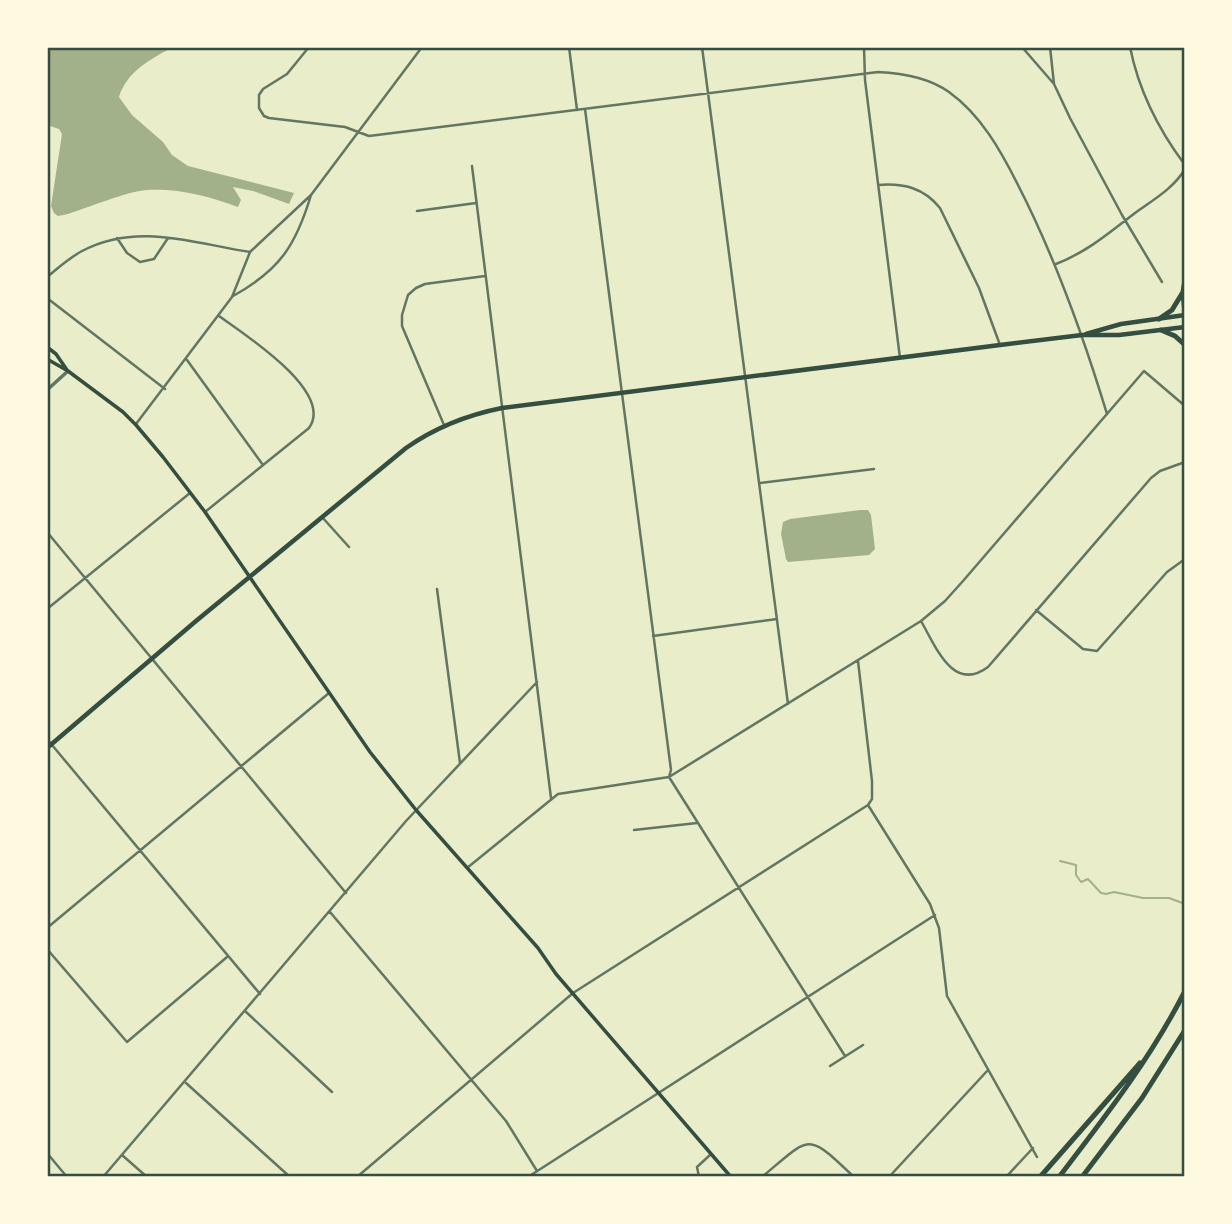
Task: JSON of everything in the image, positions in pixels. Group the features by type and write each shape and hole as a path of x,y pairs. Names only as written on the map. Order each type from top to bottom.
{"highway":[{"path":"1185,280 1185,315"},
{"path":"1159,318 1171,310 1183,292"},
{"path":"1161,330 1185,345"},
{"path":"1059,1177 1123,1093 1185,991"},
{"path":"1083,1177 1142,1098 1185,1030"},
{"path":"1040,1177 1155,1044"}],"main road":[{"path":"1082,335 1116,325 1185,315"},
{"path":"50,746 406,448 444,425 480,412 502,408 1082,335 1119,335 1185,327"},
{"path":"47,347 56,354 68,371"},
{"path":"47,359 107,399 136,425 205,512 370,752 416,810 538,948 573,993 731,1177"}],"street":[{"path":"309,47 287,74 263,89 258,102 261,112 269,118 345,127 369,136 866,74 895,73 922,79 948,91 978,119 1009,167 1056,264 1107,414"},
{"path":"136,425 232,297 250,252 311,195 422,47"},
{"path":"569,47 577,110"},
{"path":"702,47 788,704"},
{"path":"864,47 900,358"},
{"path":"1022,48 1034,47"},
{"path":"1050,47 1054,84"},
{"path":"1056,264 1091,248 1171,187 1185,167 1149,110 1130,47"},
{"path":"1022,48 1054,84 1125,221 1162,282"},
{"path":"585,109 671,770 669,777 845,1056"},
{"path":"472,166 551,797"},
{"path":"878,184 922,190 940,208 979,288 1000,345"},
{"path":"232,297 271,271 284,257 303,222 311,195"},
{"path":"417,211 476,203"},
{"path":"47,277 80,252 117,239 139,235 168,236 250,252"},
{"path":"117,239 127,253 140,262 154,259 168,236"},
{"path":"444,425 402,326 404,305 408,296 425,284 485,276"},
{"path":"47,298 165,389"},
{"path":"205,512 309,428 315,417 314,407 290,372 256,342 219,316"},
{"path":"187,360 263,466"},
{"path":"47,390 68,371"},
{"path":"467,868 551,797 565,792 669,777 921,621 954,591 1144,371 1185,406"},
{"path":"921,621 953,671 960,675 979,673 988,667 1151,478 1160,471 1185,462"},
{"path":"760,483 874,468"},
{"path":"47,609 190,493"},
{"path":"322,517 349,547"},
{"path":"47,532 346,893"},
{"path":"1036,610 1083,649 1092,652 1101,649 1167,572 1185,559"},
{"path":"437,589 460,763"},
{"path":"653,636 777,619"},
{"path":"357,1177 573,993 868,805 872,799 872,781 858,662"},
{"path":"103,1177 416,810 537,682"},
{"path":"47,928 329,693"},
{"path":"47,739 50,746 260,994"},
{"path":"868,805 919,884 935,915 947,996 1037,1157"},
{"path":"634,830 697,823"},
{"path":"330,912 506,1121 537,1171"},
{"path":"528,1177 935,915"},
{"path":"47,949 127,1042 227,957"},
{"path":"245,1011 332,1092"},
{"path":"830,1066 863,1045"},
{"path":"889,1177 988,1070"},
{"path":"185,1082 290,1177"},
{"path":"762,1177 794,1149 812,1144 824,1149 854,1177"},
{"path":"1006,1177 1032,1148"},
{"path":"47,1153 67,1177"},
{"path":"699,1177 697,1167 712,1153"},
{"path":"122,1155 147,1177"}],"shaded area":[{"path":"47,47 173,47 141,67 123,88 119,97 132,115 163,142 172,155 188,166 294,193 289,204 233,187 241,200 238,207 193,194 147,190 58,216 51,206 62,134 59,129 47,125"},
{"path":"868,510 871,515 875,549 869,555 788,562 781,534 783,522"}],"waterway":[{"path":"1060,861 1076,865 1076,875 1081,882 1088,879 1101,893 1169,898 1185,904"}]}
